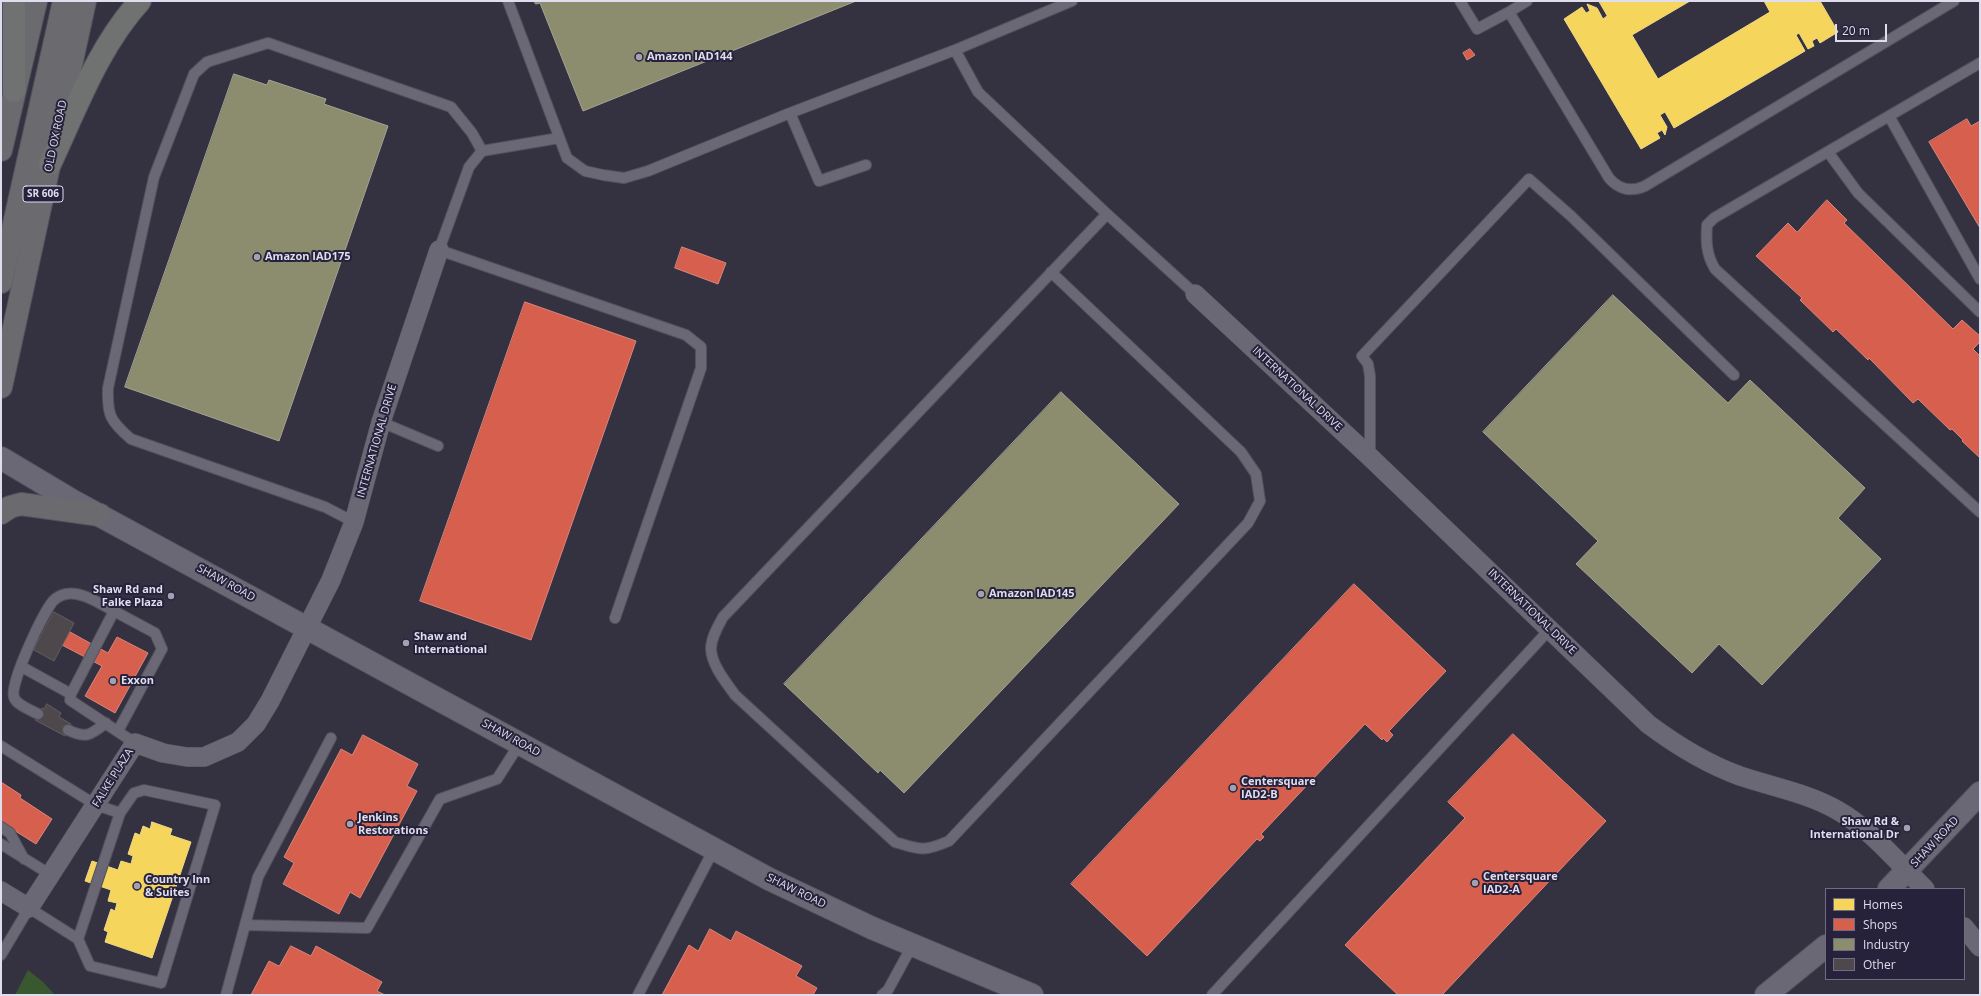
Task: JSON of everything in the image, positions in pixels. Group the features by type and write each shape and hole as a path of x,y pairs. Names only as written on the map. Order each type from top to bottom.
{"highway":[{"path":"14,1 14,91"},
{"path":"50,164 93,72 125,17 140,1"}],"main road":[{"path":"1,150 36,1"},
{"path":"1,282 64,1"},
{"name":"OLD OX ROAD","path":"1,387 85,1"},
{"name":"SHAW ROAD","path":"1,458 74,501 769,879 872,928 1032,995"},
{"path":"1,513 10,507 21,504 100,514"},
{"name":"SHAW ROAD","path":"1890,888 1980,794"},
{"path":"1766,995 1825,947"}],"street":[{"name":"INTERNATIONAL DRIVE","path":"306,628 331,580 354,522 381,422 439,250"},
{"name":"INTERNATIONAL DRIVE","path":"1195,294 1370,457 1648,724 1723,769 1816,799 1839,811 1865,830 1925,888"},
{"name":"FALKE PLAZA","path":"29,908 96,805 134,743 163,753 186,757 204,757 238,742 256,724 270,701 306,628"},
{"path":"1,891 29,908"},
{"path":"1965,928 1980,946"}],"lane":[{"path":"508,1 567,158 585,171 624,178 648,171 790,113 955,50 1072,1"},
{"path":"1460,1 1476,29 1527,1"},
{"path":"1509,12 1609,178 1613,183 1623,188 1637,189 1954,1"},
{"path":"354,522 325,507 131,439 118,428 110,418 107,406 108,388 154,177 194,74 207,62 268,43 451,107 472,133 482,151"},
{"path":"955,50 978,92 1107,214 1195,294"},
{"path":"1980,63 1714,218 1707,225 1706,243 1710,262 1715,268 1980,512"},
{"path":"790,113 819,181 866,165"},
{"path":"1888,116 1980,279"},
{"path":"559,138 482,151 468,167 439,250 686,335 702,347 700,368 614,618"},
{"path":"1828,152 1858,193 1980,312"},
{"path":"1370,457 1370,376 1368,364 1362,356 1529,179 1571,216 1734,375"},
{"path":"1051,272 1241,452 1256,474 1260,500 1248,524 949,841 929,850 915,848 895,842 735,695 720,674 711,648 715,631 723,617 1051,272 1107,214"},
{"path":"381,422 438,446"},
{"path":"38,714 14,698 13,690 28,647 54,600 67,594 79,594 155,633 162,649 118,731"},
{"path":"114,611 71,694 70,700 134,743"},
{"path":"1212,995 1550,629"},
{"path":"22,667 71,694"},
{"path":"68,730 80,736 92,734 106,724"},
{"path":"226,995 258,877 331,738"},
{"path":"245,925 367,928 440,799 497,779 520,743"},
{"path":"1,746 96,805 120,813"},
{"path":"1,752 40,775 55,779"},
{"path":"1,955 29,908 78,939 90,966 161,983 215,805 144,790 134,793 120,813 78,939"},
{"path":"1,827 10,833 24,859"},
{"path":"1,844 51,875"},
{"path":"638,995 714,849"},
{"path":"882,995 888,990 913,944"}],"green space":[{"path":"28,970 43,982 55,995 15,995"}],"building: Homes":[{"path":"1599,1 1690,1 1632,35 1658,79 1770,12 1764,1 1820,1 1838,32 1820,43 1817,38 1812,41 1814,46 1808,49 1799,33 1796,35 1805,51 1674,128 1665,112 1660,115 1667,127 1665,135 1662,130 1657,133 1660,138 1641,149 1564,19 1582,7 1586,13 1590,11 1587,4 1597,8 1603,19 1607,16"},
{"name":"Country Inn & Suites","path":"152,822 172,829 170,835 191,842 152,958 105,942 108,932 104,930 111,909 115,911 117,903 108,901 111,890 85,881 92,861 118,870 121,861 131,864 133,856 128,854 135,833 140,835 143,826 150,829"}],"building: Shops":[{"path":"1470,49 1475,55 1467,60 1463,53"},
{"path":"1967,119 1971,126 1980,121 1980,228 1929,142"},
{"path":"1827,200 1847,220 1844,223 1953,329 1962,320 1980,336 1980,342 1973,349 1980,356 1980,458 1952,429 1950,430 1918,399 1913,403 1869,358 1868,360 1836,329 1833,332 1800,300 1802,298 1756,256 1788,223 1797,232"},
{"path":"682,247 726,263 718,284 675,268"},
{"path":"525,302 636,341 531,640 420,601"},
{"name":"Centersquare IAD2-B","path":"1354,584 1446,671 1389,731 1393,735 1387,742 1383,738 1382,740 1365,724 1261,834 1264,837 1260,841 1257,839 1147,956 1071,884"},
{"name":"Exxon","path":"70,632 108,653 117,637 148,653 115,713 85,696 102,666 62,645"},
{"name":"Centersquare IAD2-A","path":"1513,734 1606,821 1442,995 1398,995 1345,945 1465,818 1448,802"},
{"name":"Jenkins Restorations","path":"363,735 418,764 407,786 417,791 360,898 350,892 339,914 283,884 294,863 284,857 341,749 352,755"},
{"path":"1,782 21,795 20,798 52,819 36,844 1,822"},
{"path":"710,929 731,941 736,931 802,966 796,976 817,988 813,995 662,995 689,945 698,951"},
{"path":"291,946 311,956 316,946 382,982 377,991 385,995 251,995 269,961 279,966"}],"building: Industry":[{"name":"Amazon IAD144","path":"534,1 856,1 583,111 540,3 536,4"},
{"name":"Amazon IAD175","path":"234,74 267,85 269,80 326,99 324,104 388,126 279,441 125,387"},
{"path":"1613,295 1728,403 1750,380 1865,488 1838,518 1881,559 1762,685 1719,644 1692,673 1576,564 1598,541 1483,432"},
{"name":"Amazon IAD145","path":"1061,392 1179,504 904,793 880,770 878,773 784,684"}],"building: Other":[{"path":"54,612 74,623 54,661 34,650"},
{"path":"47,704 61,713 59,717 71,724 65,736 35,720 42,708 44,709"}],"place":[{"name":"Amazon IAD144","path":"639,57"},
{"name":"Amazon IAD175","path":"257,257"},
{"name":"Amazon IAD145","path":"981,594"},
{"name":"Shaw Rd and Falke Plaza","path":"171,596"},
{"name":"Shaw and International","path":"406,643"},
{"name":"Exxon","path":"113,681"},
{"name":"Centersquare IAD2-B","path":"1233,788"},
{"name":"Jenkins Restorations","path":"350,824"},
{"name":"Shaw Rd & International Dr","path":"1907,828"},
{"name":"Centersquare IAD2-A","path":"1475,883"},
{"name":"Country Inn & Suites","path":"137,886"}]}
